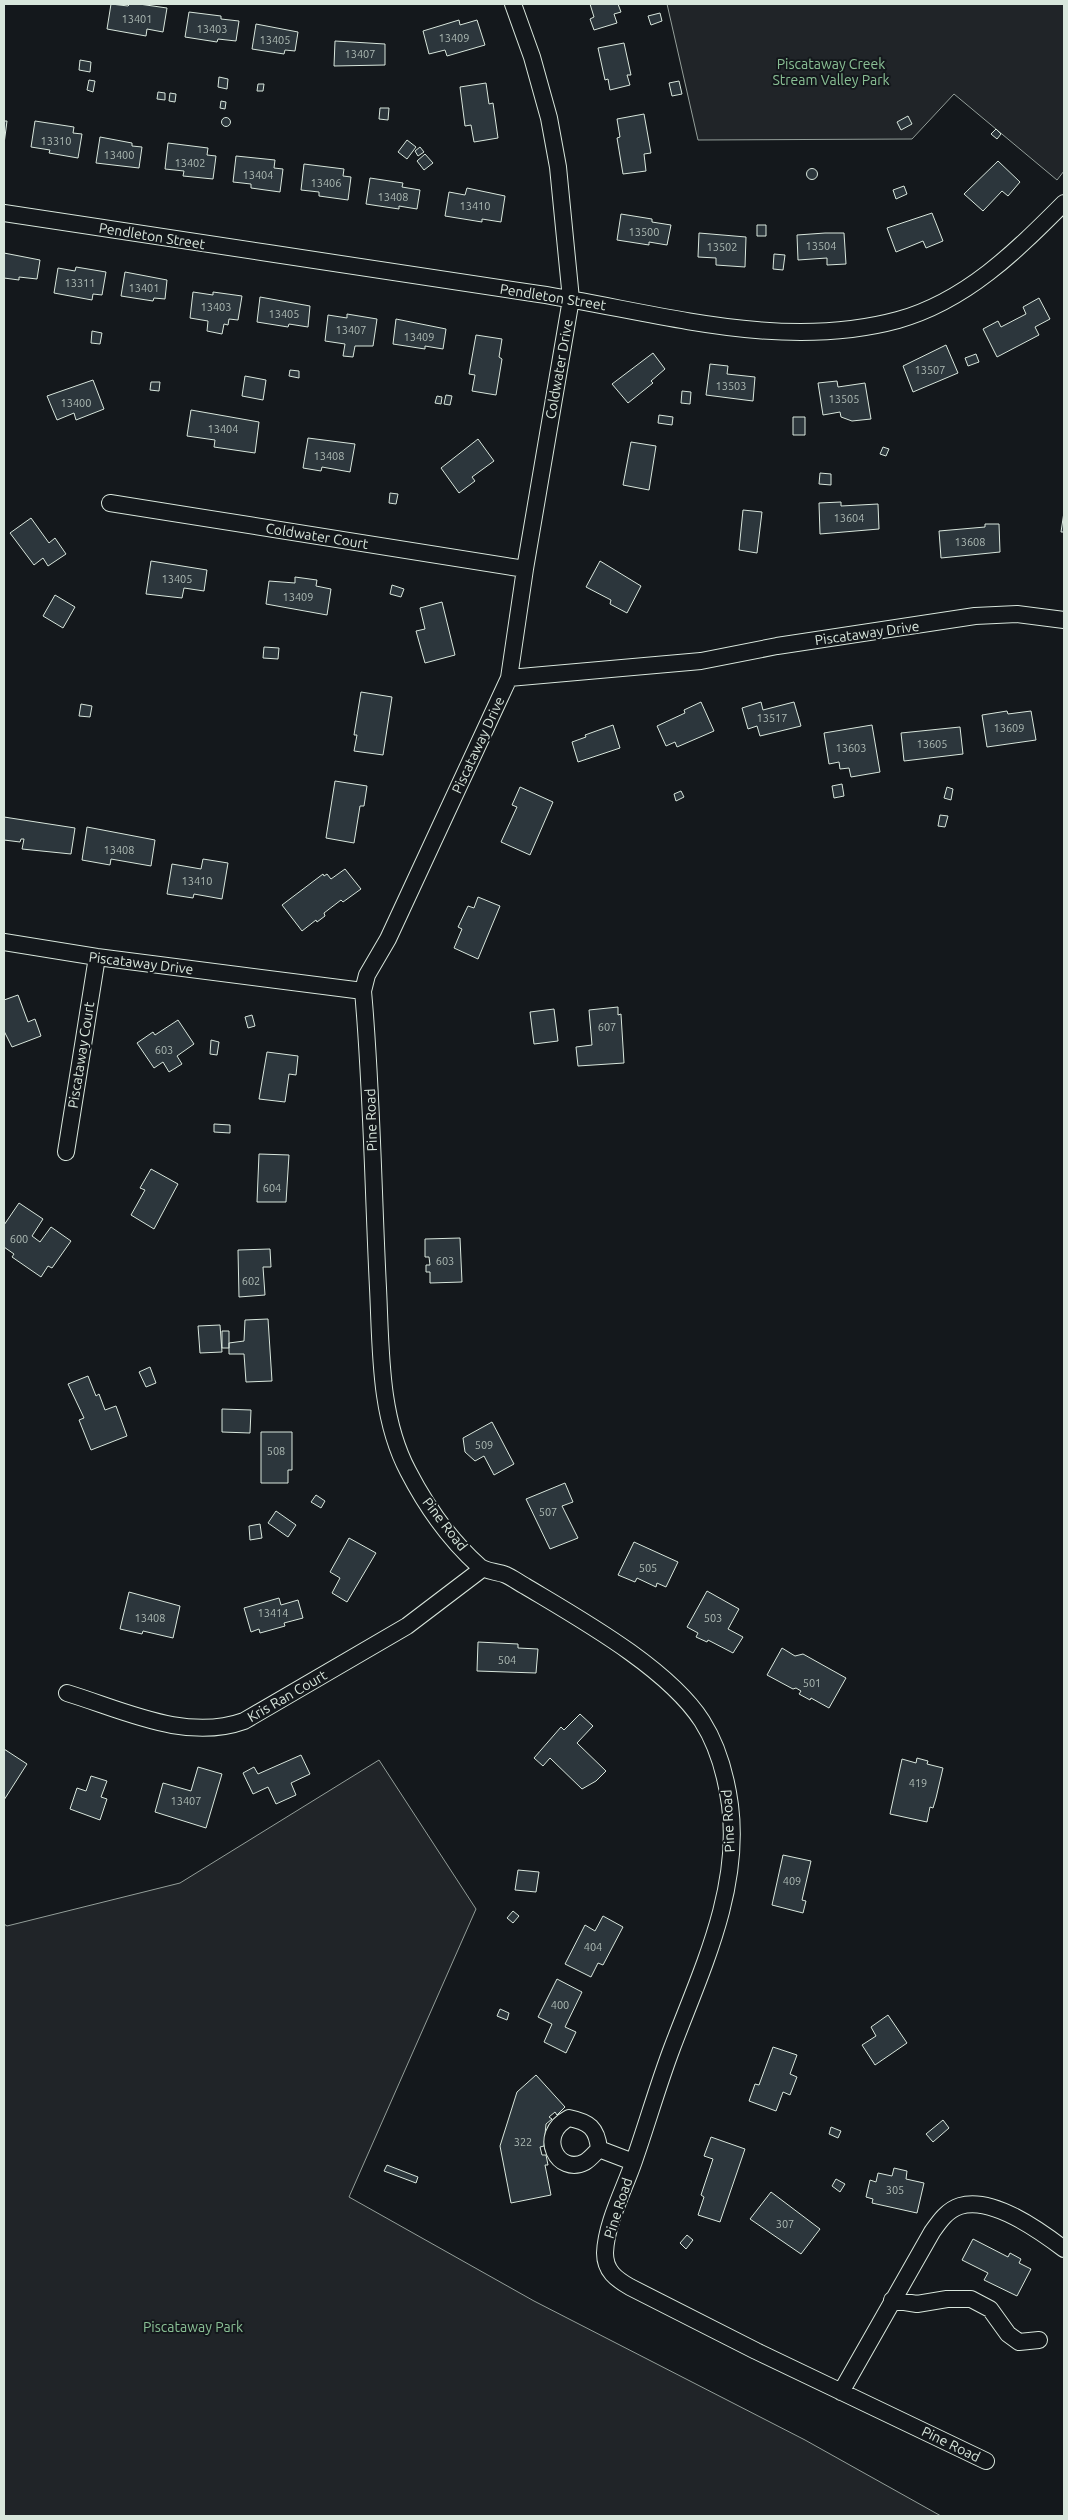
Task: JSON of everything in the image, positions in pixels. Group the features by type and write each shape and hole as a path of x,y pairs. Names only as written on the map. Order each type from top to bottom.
{"street":[{"name":"Coldwater Drive","path":"509,678 525,569 571,299 559,176 549,118 532,57 513,4"},
{"name":"Pendleton Street","path":"4,213 571,299 732,327 779,331 837,331 898,320 934,308 992,271 1020,247 1064,203"},
{"name":"Coldwater Court","path":"110,503 525,569"},
{"name":"Piscataway Drive","path":"4,942 97,957 363,991 367,975 388,939 509,678 701,661 777,646 976,616 1017,614 1064,620"},
{"name":"Piscataway Court","path":"66,1152 97,957"},
{"name":"Pine Road","path":"363,991 368,1047 380,1329 387,1415 405,1466 427,1505 482,1569 504,1574 615,1641 657,1675 693,1708 704,1723 722,1764 731,1810 730,1864 725,1896 712,1944 668,2057 606,2243 605,2257 608,2268 614,2276 756,2351 986,2461"},
{"name":"Kris Ran Court","path":"67,1693 176,1726 202,1730 224,1728 244,1721 406,1626 482,1569"},
{"path":"599,2148 633,2162"},
{"path":"841,2392 892,2300 939,2222 953,2208 962,2205 985,2206 1008,2212 1064,2249"},
{"path":"892,2300 917,2304 947,2298 971,2299 990,2309 1008,2334 1019,2342 1040,2340"}],"green space":[{"name":"Piscataway Creek Stream Valley Park","path":"667,4 1064,4 1064,171 1057,180 954,94 912,139 698,140"},
{"name":"Piscataway Park","path":"379,1760 476,1909 349,2197 534,2301 805,2440 941,2516 4,2516 4,1924 7,1926 180,1883"}],"building":[{"path":"111,4 128,6 130,4 139,4 167,8 163,32 147,29 146,36 107,29"},
{"path":"590,4 618,4 621,12 614,14 617,23 594,30 590,19 594,17"},
{"path":"189,12 221,16 221,19 239,21 236,41 218,39 217,42 185,37"},
{"path":"660,13 662,21 651,25 648,16"},
{"path":"459,20 460,25 477,20 485,45 447,56 445,50 429,54 423,31"},
{"path":"256,24 298,32 295,51 285,50 284,54 252,49"},
{"path":"335,41 385,44 385,65 334,66"},
{"path":"624,43 631,75 627,75 630,85 610,90 608,79 605,80 598,48"},
{"path":"80,60 91,62 90,72 79,70"},
{"path":"219,77 228,79 227,89 218,87"},
{"path":"89,80 95,81 93,92 87,90"},
{"path":"679,81 682,94 672,96 669,83"},
{"path":"486,83 489,104 493,103 498,138 474,142 471,125 465,126 460,87"},
{"path":"258,84 264,84 263,91 257,91"},
{"path":"158,92 165,93 165,100 157,99"},
{"path":"170,93 176,94 175,102 169,101"},
{"path":"221,101 226,102 225,109 220,108"},
{"path":"380,108 389,108 388,120 379,119"},
{"path":"644,114 651,153 644,154 646,171 623,174 617,138 620,137 617,119"},
{"path":"908,116 912,124 901,130 897,122"},
{"path":"226,118 230,122 226,126 222,122"},
{"path":"4,121 7,121 4,144"},
{"path":"35,121 74,127 73,133 82,134 78,158 49,153 50,150 31,147"},
{"path":"996,129 1001,134 997,139 991,134"},
{"path":"100,137 132,143 132,146 142,147 139,168 96,163"},
{"path":"407,140 416,147 407,159 398,152"},
{"path":"168,143 208,148 207,155 216,156 213,179 183,176 184,171 165,169"},
{"path":"420,147 424,152 418,156 415,151"},
{"path":"425,154 433,163 424,170 417,161"},
{"path":"236,156 275,160 274,168 283,169 280,192 251,188 251,184 233,182"},
{"path":"998,161 1020,182 1008,196 1002,191 983,211 964,194"},
{"path":"304,164 344,169 343,176 351,177 348,200 319,196 319,192 301,190"},
{"path":"812,168 818,174 812,180 806,174"},
{"path":"370,178 403,183 402,187 420,190 417,209 399,206 399,209 366,204"},
{"path":"904,186 907,194 896,199 893,190"},
{"path":"467,188 505,196 501,222 482,219 482,222 445,216 449,192 465,195"},
{"path":"932,213 943,241 926,248 923,241 896,252 887,228"},
{"path":"621,214 652,219 652,222 671,225 667,245 649,242 649,245 617,240"},
{"path":"757,225 766,225 766,236 757,236"},
{"path":"699,233 746,237 745,267 716,265 716,258 698,257"},
{"path":"844,233 846,264 827,265 827,258 798,260 797,235"},
{"path":"4,253 40,260 37,279 19,277 19,280 4,278"},
{"path":"774,254 785,255 783,270 773,269"},
{"path":"76,267 106,272 102,295 93,294 92,300 54,293 58,268 75,271"},
{"path":"125,272 167,280 165,299 154,298 153,301 121,296"},
{"path":"193,292 213,295 213,292 242,296 238,320 229,319 228,325 224,324 222,334 207,331 208,321 190,318"},
{"path":"260,297 310,306 308,327 289,324 288,327 257,322"},
{"path":"1039,298 1050,319 1035,327 1039,335 997,357 983,329 998,321 1001,327 1026,314 1023,307"},
{"path":"347,314 377,319 373,346 355,346 353,357 343,356 345,344 325,341 328,315 347,318"},
{"path":"396,319 446,329 443,349 425,346 425,349 393,344"},
{"path":"92,331 102,333 100,344 91,343"},
{"path":"476,335 502,339 499,357 502,359 496,395 472,391 475,375 469,374"},
{"path":"946,345 958,373 913,392 903,366"},
{"path":"653,353 665,369 651,381 653,383 628,403 612,384"},
{"path":"976,354 979,362 968,366 965,358"},
{"path":"710,364 728,366 727,374 755,377 753,401 706,395"},
{"path":"290,370 299,371 299,378 289,376"},
{"path":"245,376 266,380 263,400 242,396"},
{"path":"93,380 104,409 76,420 74,413 57,420 47,396"},
{"path":"837,381 838,387 865,383 871,419 852,421 841,417 840,412 823,415 818,383"},
{"path":"151,382 160,382 159,391 150,390"},
{"path":"682,391 691,392 690,404 681,403"},
{"path":"446,395 452,396 450,405 444,404"},
{"path":"437,396 442,397 441,404 435,403"},
{"path":"191,410 259,422 255,453 214,447 215,440 187,436"},
{"path":"659,415 673,417 672,425 658,423"},
{"path":"793,417 805,417 805,435 793,435"},
{"path":"308,438 355,444 350,472 322,467 321,471 303,468"},
{"path":"478,439 494,461 472,477 475,481 459,493 441,468"},
{"path":"631,442 656,446 649,490 623,485"},
{"path":"883,447 889,449 886,456 880,454"},
{"path":"820,473 831,474 831,485 819,484"},
{"path":"390,493 398,494 396,504 389,503"},
{"path":"841,502 841,506 878,504 879,529 820,534 819,503"},
{"path":"743,510 762,512 757,553 739,550"},
{"path":"1064,512 1064,532 1061,532"},
{"path":"31,518 49,543 55,538 66,554 48,566 43,558 34,565 10,533"},
{"path":"985,524 999,524 1000,552 941,558 939,531 985,527"},
{"path":"151,561 207,570 204,591 184,588 182,598 146,594"},
{"path":"600,561 641,586 627,613 610,604 611,600 586,587"},
{"path":"295,577 317,580 316,586 331,589 327,615 266,604 269,581 295,583"},
{"path":"392,585 404,589 401,597 390,594"},
{"path":"55,595 75,607 63,628 43,616"},
{"path":"442,602 455,655 425,663 416,631 425,629 420,608"},
{"path":"264,647 279,648 278,659 263,658"},
{"path":"361,692 392,697 383,755 354,751 357,735 354,735"},
{"path":"701,702 714,731 677,747 675,742 666,746 657,726 685,713 684,710"},
{"path":"761,702 763,710 794,702 801,726 760,736 757,726 748,729 742,708"},
{"path":"81,704 92,706 90,717 79,716"},
{"path":"1007,711 1008,714 1031,711 1036,740 987,747 982,715"},
{"path":"613,725 620,748 578,762 572,742"},
{"path":"872,725 880,772 851,777 849,768 840,769 839,762 829,764 824,733"},
{"path":"960,727 963,754 904,761 901,733"},
{"path":"335,781 367,786 364,806 360,806 354,843 326,838"},
{"path":"842,784 844,796 834,798 832,786"},
{"path":"520,787 553,802 530,855 501,842 517,807 512,805"},
{"path":"947,787 953,789 951,800 944,798"},
{"path":"681,791 684,797 676,801 674,794"},
{"path":"940,815 948,816 945,827 938,826"},
{"path":"4,817 75,828 71,854 22,849 24,839 21,839 20,842 4,840"},
{"path":"87,827 155,840 151,866 111,859 110,865 82,860"},
{"path":"203,859 228,863 222,899 194,894 193,898 167,894 172,864 201,869"},
{"path":"345,869 361,889 343,902 341,900 324,913 325,916 317,922 316,920 302,931 282,905 323,874 324,876 327,874 331,879"},
{"path":"478,897 500,906 478,959 454,948 462,929 458,927 468,906 474,908"},
{"path":"18,995 28,1022 35,1019 41,1036 12,1047 4,1031 4,1000"},
{"path":"618,1007 618,1015 621,1014 624,1063 578,1066 576,1047 592,1045 589,1010"},
{"path":"554,1009 558,1041 534,1044 530,1012"},
{"path":"252,1015 255,1026 248,1028 245,1017"},
{"path":"178,1020 194,1044 177,1056 182,1064 169,1072 163,1062 154,1068 137,1043 153,1032 155,1035"},
{"path":"211,1040 219,1042 217,1055 210,1054"},
{"path":"267,1052 298,1056 296,1075 289,1074 285,1102 259,1099"},
{"path":"214,1124 230,1125 230,1133 214,1132"},
{"path":"259,1154 289,1155 286,1202 257,1202"},
{"path":"151,1169 178,1184 154,1229 131,1215 145,1190 140,1188"},
{"path":"19,1203 43,1219 32,1236 40,1242 51,1227 71,1241 52,1268 48,1266 41,1277 12,1257 14,1254 4,1247 4,1225"},
{"path":"460,1238 462,1282 430,1283 430,1272 426,1272 426,1265 430,1265 429,1257 425,1257 425,1239"},
{"path":"270,1249 271,1267 263,1267 265,1295 239,1297 238,1250"},
{"path":"268,1319 272,1381 246,1382 244,1354 229,1354 229,1343 244,1341 245,1320"},
{"path":"220,1325 222,1352 200,1353 198,1326"},
{"path":"222,1331 229,1331 229,1348 222,1348"},
{"path":"150,1367 156,1383 146,1387 139,1372"},
{"path":"88,1376 96,1396 99,1394 105,1410 116,1406 127,1436 91,1450 79,1420 84,1418 68,1384"},
{"path":"222,1409 251,1410 250,1433 222,1432"},
{"path":"492,1422 514,1464 494,1475 484,1456 475,1461 465,1452 463,1438"},
{"path":"261,1432 292,1432 292,1470 288,1470 288,1483 261,1483"},
{"path":"565,1483 573,1502 562,1506 578,1538 550,1549 526,1499"},
{"path":"316,1495 325,1501 321,1508 311,1502"},
{"path":"276,1511 296,1525 288,1537 268,1523"},
{"path":"260,1524 262,1538 250,1540 249,1526"},
{"path":"349,1538 376,1553 347,1602 332,1593 340,1578 330,1572"},
{"path":"634,1542 678,1562 666,1587 657,1583 656,1587 637,1578 635,1582 618,1575"},
{"path":"707,1591 739,1609 728,1629 743,1637 733,1653 708,1640 707,1642 696,1637 698,1633 687,1627"},
{"path":"129,1592 180,1606 173,1638 143,1631 142,1634 120,1629"},
{"path":"279,1598 281,1605 298,1600 303,1618 284,1623 285,1626 260,1633 259,1629 251,1632 244,1608"},
{"path":"478,1642 518,1644 518,1648 538,1649 536,1673 477,1671"},
{"path":"782,1648 795,1656 803,1654 846,1678 829,1708 799,1694 801,1691 796,1688 793,1689 767,1675"},
{"path":"580,1714 593,1726 577,1743 606,1771 596,1781 582,1789 550,1758 543,1766 534,1758 561,1727 564,1730"},
{"path":"4,1749 27,1764 4,1800"},
{"path":"301,1755 310,1774 291,1783 296,1795 276,1804 268,1787 253,1794 243,1773 254,1767 258,1774"},
{"path":"917,1758 928,1761 927,1764 943,1768 936,1798 933,1808 930,1807 927,1822 890,1814 902,1759 916,1763"},
{"path":"198,1767 222,1774 206,1828 155,1812 163,1783 191,1791"},
{"path":"91,1776 107,1781 101,1797 107,1799 100,1820 70,1809 77,1788 86,1791"},
{"path":"783,1855 811,1861 802,1900 806,1901 803,1913 772,1905"},
{"path":"518,1870 539,1872 536,1892 515,1890"},
{"path":"513,1911 519,1916 513,1923 507,1918"},
{"path":"603,1916 623,1927 603,1965 598,1963 591,1977 565,1964 585,1925 595,1931"},
{"path":"557,1979 582,1992 565,2027 576,2032 566,2053 544,2042 552,2024 538,2017"},
{"path":"500,2009 509,2013 507,2020 497,2016"},
{"path":"888,2015 907,2043 875,2065 862,2045 876,2036 871,2027"},
{"path":"773,2047 797,2055 790,2074 797,2077 790,2095 783,2092 776,2111 749,2101 755,2084 759,2085"},
{"path":"536,2075 565,2107 557,2115 555,2112 549,2117 552,2119 546,2124 544,2146 540,2147 542,2155 546,2155 548,2165 545,2165 551,2195 511,2203 500,2146 517,2092"},
{"path":"943,2120 949,2128 933,2142 926,2134"},
{"path":"831,2127 841,2131 838,2138 829,2134"},
{"path":"711,2137 745,2149 720,2222 698,2215 704,2197 701,2195 713,2159 704,2156"},
{"path":"387,2165 418,2177 416,2183 384,2171"},
{"path":"894,2168 907,2171 906,2179 924,2183 917,2213 872,2203 873,2199 866,2197 870,2180 876,2182 878,2173 892,2176"},
{"path":"836,2179 845,2184 840,2192 832,2186"},
{"path":"771,2192 820,2229 801,2254 750,2219"},
{"path":"687,2235 693,2240 686,2249 680,2243"},
{"path":"973,2239 1008,2257 1010,2253 1021,2259 1019,2263 1031,2269 1017,2296 984,2280 988,2273 962,2260"}]}
